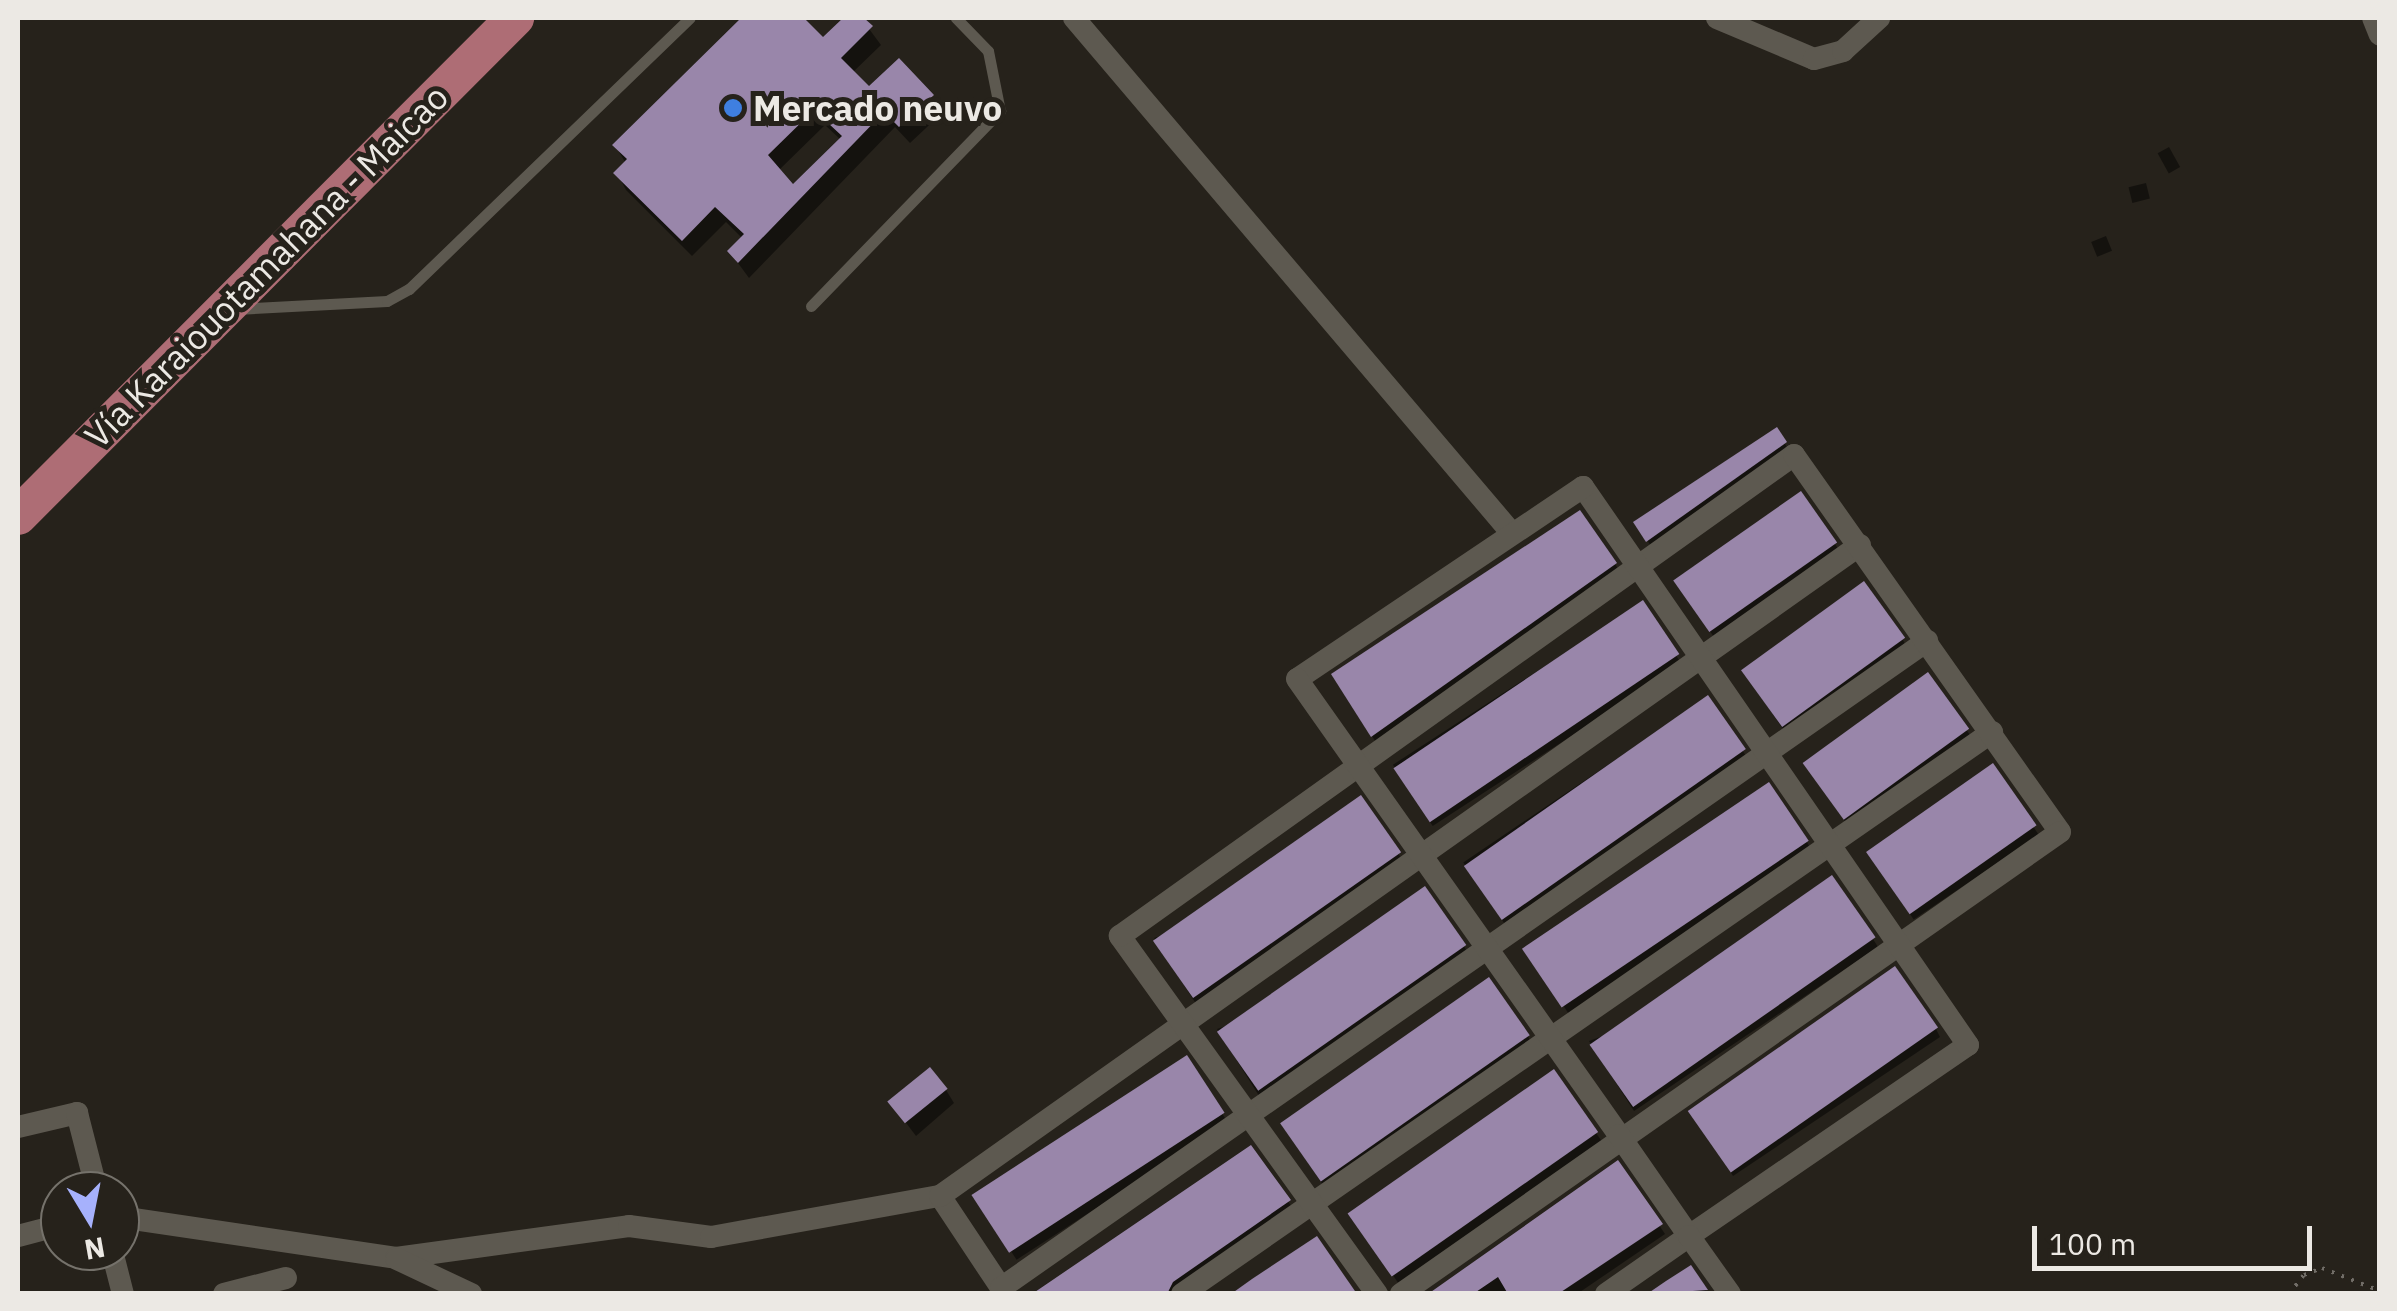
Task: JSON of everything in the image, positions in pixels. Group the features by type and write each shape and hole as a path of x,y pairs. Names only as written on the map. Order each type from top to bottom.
{"highway":[{"name":"Vía Karaiouotamahana - Maicao","path":"18,516 515,18"}],"street":[{"path":"1074,18 1510,531"},
{"path":"1718,18 1814,58 1843,50 1879,18"},
{"path":"2372,18 2380,35"},
{"path":"1377,1294 1120,936 1794,455 2060,832 1619,1136 1401,1294"},
{"path":"1606,1294 1689,1236 1968,1044 1583,486 1510,531 1297,679 1487,948 1689,1236 1730,1294"},
{"path":"140,1220 396,1258 629,1226 711,1238 940,1196 1860,546"},
{"path":"940,1196 1003,1291 1926,640"},
{"path":"1182,1294 1992,732"},
{"path":"18,1127 76,1113 91,1171"},
{"path":"396,1258 470,1294"},
{"path":"224,1294 286,1278"}],"lane":[{"path":"222,310 387,301 409,289 690,18"},
{"path":"810,306 1000,111 988,51 956,18"}],"path":[{"path":"2289,1294 2304,1275 2322,1268 2380,1291"}],"building":[{"name":"Mercado neuvo","path":"741,18 804,18 823,37 843,18 864,18 873,26 841,58 869,86 899,58 934,95 899,127 884,112 738,263 727,251 744,234 715,207 682,241 613,173 627,159 612,145","holes":["814,110 842,136 793,184 768,155"]},
{"path":"1777,427 1787,442 1646,542 1633,522"},
{"path":"1801,491 1837,543 1709,632 1673,580"},
{"path":"1580,510 1617,563 1371,737 1331,674"},
{"path":"1864,581 1905,638 1782,727 1741,670"},
{"path":"1643,600 1679,654 1430,822 1393,768"},
{"path":"1928,672 1969,729 1844,820 1803,763"},
{"path":"1708,695 1746,749 1502,920 1464,866"},
{"path":"1993,763 2037,825 1910,914 1866,852"},
{"path":"1769,782 1809,841 1562,1008 1522,949"},
{"path":"1361,795 1401,852 1193,998 1153,941"},
{"path":"1832,875 1876,937 1633,1107 1590,1045"},
{"path":"1425,886 1466,945 1258,1091 1217,1032"},
{"path":"1895,966 1938,1027 1731,1173 1688,1111"},
{"path":"1489,977 1530,1035 1321,1181 1280,1123"},
{"path":"1187,1055 1225,1113 1009,1253 971,1195"},
{"path":"930,1067 948,1089 905,1123 887,1102"},
{"path":"1554,1069 1598,1132 1392,1277 1348,1214"},
{"path":"1251,1145 1291,1200 1173,1282 1167,1294 1032,1294"},
{"path":"1618,1160 1663,1224 1558,1294 1508,1294 1498,1277 1473,1294 1428,1294"},
{"path":"1317,1236 1357,1294 1231,1294 1252,1279"},
{"path":"1691,1265 1708,1290 1647,1294 1666,1281"}],"place":[{"name":"Mercado neuvo","path":"733,108"}]}
